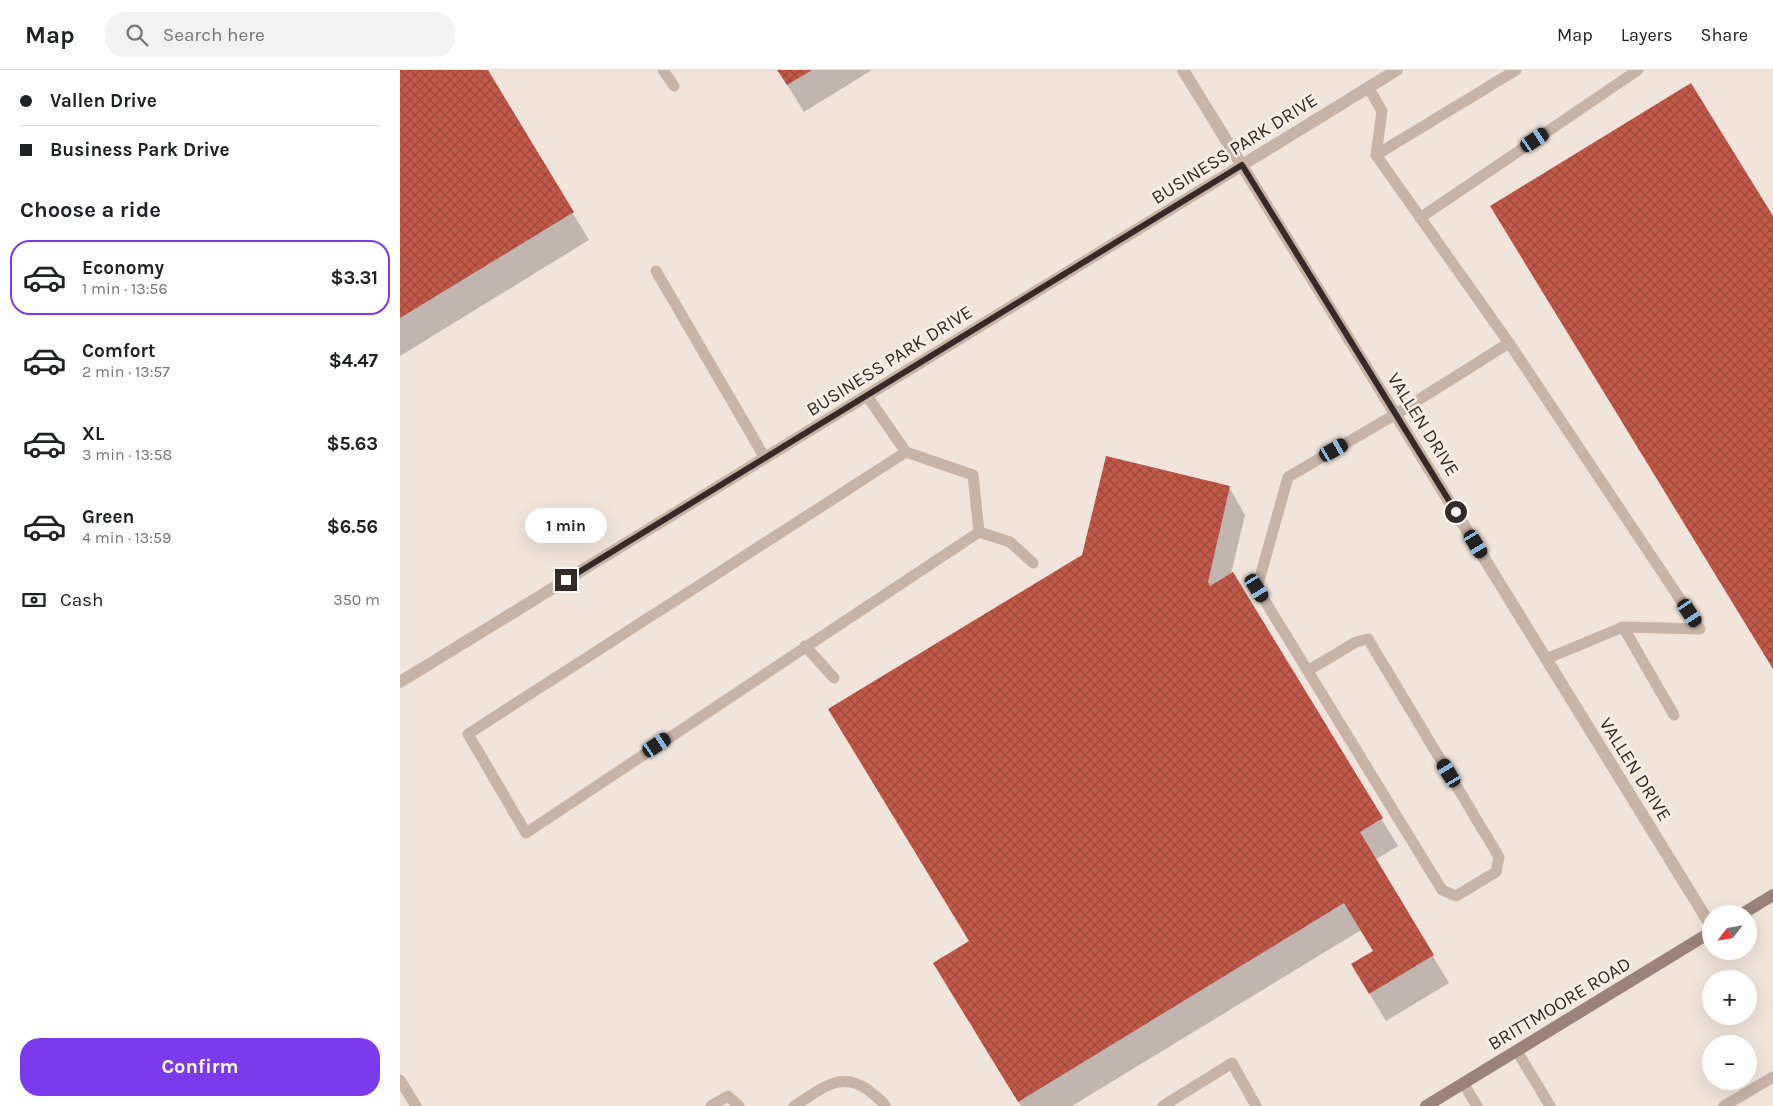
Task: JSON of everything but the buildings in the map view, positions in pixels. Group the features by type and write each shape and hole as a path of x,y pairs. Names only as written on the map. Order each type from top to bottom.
{"main road":[{"path":"1757,905 1773,895"},
{"name":"BRITTMOORE ROAD","path":"1426,1106 1702,938"}],"street":[{"name":"VALLEN DRIVE","path":"1183,70 1702,911"},
{"name":"BUSINESS PARK DRIVE","path":"400,682 1397,70"}],"lane":[{"path":"664,70 674,86"},
{"path":"1376,155 1516,70"},
{"path":"1420,218 1638,70"},
{"path":"1368,88 1382,111 1376,155 1509,342 1700,629 1623,627 1546,659"},
{"path":"656,271 765,458"},
{"path":"1309,670 1356,642 1368,640 1499,857 1496,872 1456,896 1442,890 1309,670 1257,588 1288,477 1396,414 1509,342"},
{"path":"867,396 906,452 973,475 979,532"},
{"path":"906,452 468,734 526,833 979,532"},
{"path":"979,532 1010,542 1033,563"},
{"path":"1623,627 1674,715"},
{"path":"805,646 834,678"},
{"path":"1517,1051 1550,1106"},
{"path":"1163,1106 1232,1063 1256,1106"},
{"path":"1724,1106 1773,1077"},
{"path":"400,1080 416,1106"},
{"path":"794,1106 838,1080 857,1082 882,1101 885,1106"},
{"path":"1463,1083 1477,1106"},
{"path":"711,1106 728,1096 739,1106"}],"route":[{"path":"566,580 1242,165 1456,512"}]}
